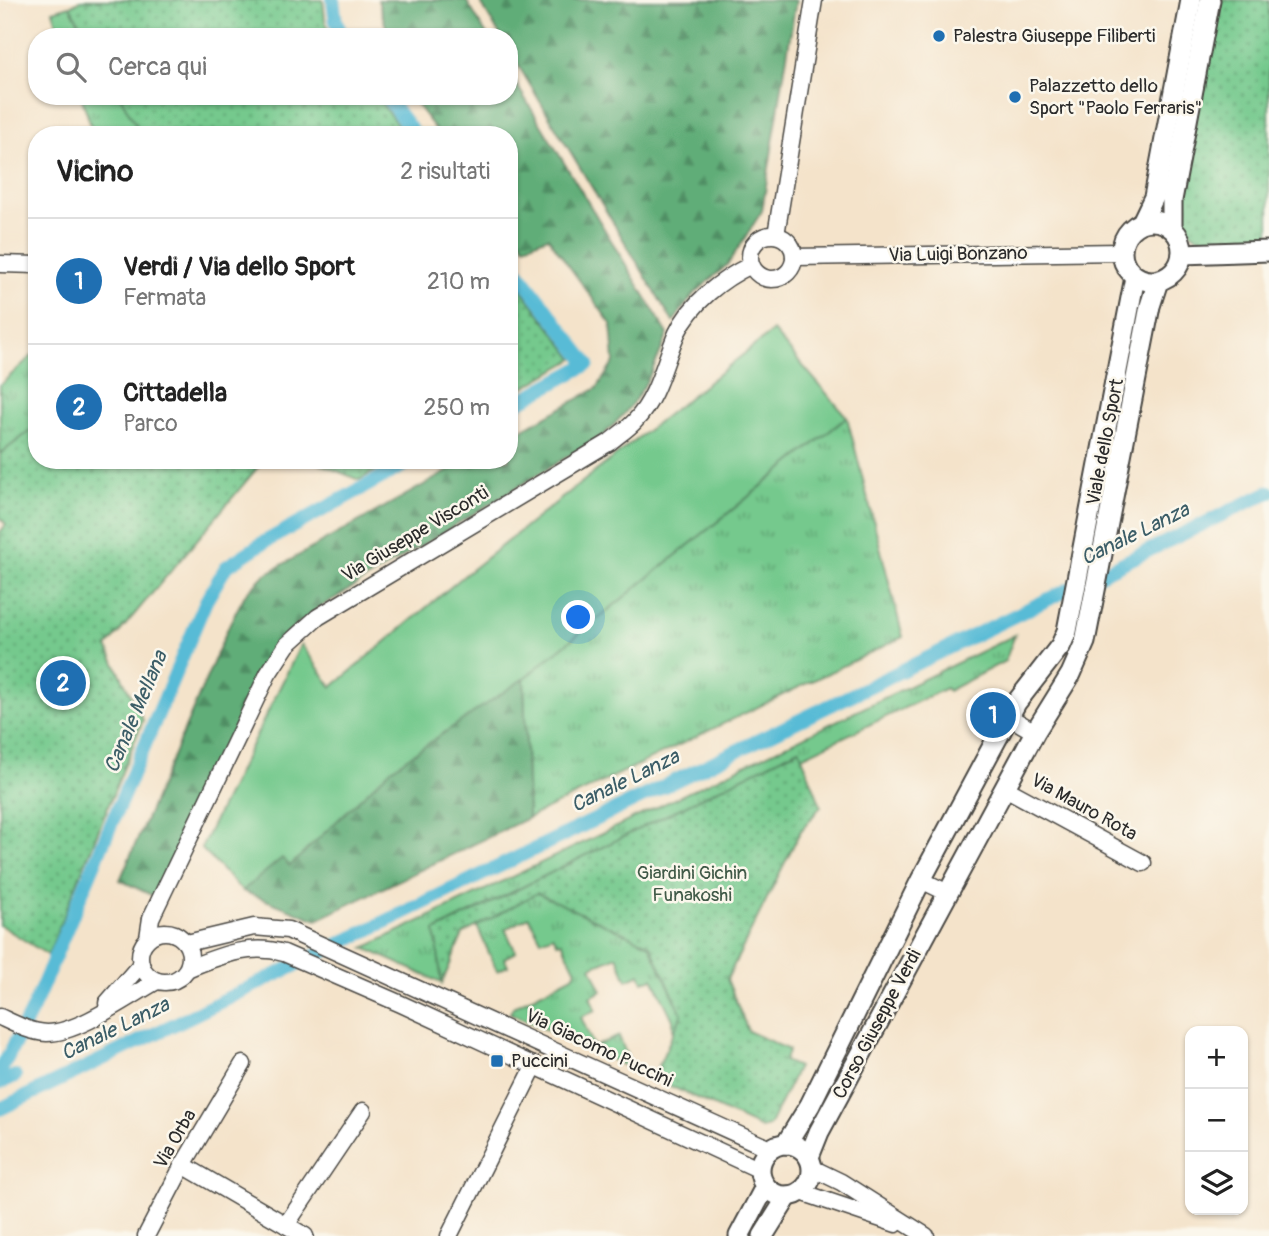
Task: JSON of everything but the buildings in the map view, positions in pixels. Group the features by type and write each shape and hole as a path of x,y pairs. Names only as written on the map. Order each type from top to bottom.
{"street":[{"path":"776,235 814,0"},
{"path":"1142,222 1152,220 1172,228 1178,235 1182,254 1175,272 1158,281 1135,277 1128,270 1121,252 1127,234 1142,222 1154,197 1191,0"},
{"path":"1172,228 1172,200 1210,0"},
{"path":"776,235 789,243 794,257 789,271 776,278 761,276 751,265 753,246 763,237 776,235"},
{"path":"1182,254 1269,251"},
{"name":"Via Luigi Bonzano","path":"794,257 1121,252"},
{"path":"0,264 28,265"},
{"name":"Via Giuseppe Visconti","path":"148,938 151,918 268,674 287,645 318,617 610,442 636,420 655,391 688,315 703,298 737,271 751,265"},
{"name":"Viale dello Sport","path":"1073,607 1135,277"},
{"name":"Viale dello Sport","path":"1094,598 1150,306 1158,281"},
{"name":"Corso Giuseppe Verdi","path":"811,1162 819,1132 1035,732 1078,659 1094,598"},
{"name":"Corso Giuseppe Verdi","path":"778,1146 810,1105 921,880 1009,718 1023,693 1061,645 1073,607"},
{"path":"1009,718 1035,732"},
{"name":"Via Mauro Rota","path":"1005,788 1143,863"},
{"path":"921,880 948,893"},
{"path":"162,897 163,915 171,932 187,943 190,951 188,968"},
{"name":"Via Giacomo Puccini","path":"187,943 254,927 288,930 778,1146"},
{"path":"157,981 144,971 141,964 142,947 148,938 171,932"},
{"path":"6,1020 33,1031 61,1031 157,981 172,982 188,968 242,950 270,949 317,966 534,1065 762,1178 780,1196 795,1194 922,1234"},
{"path":"95,1015 141,964"},
{"path":"401,1003 410,984"},
{"name":"Via Orba","path":"146,1236 183,1165 243,1064"},
{"path":"449,1236 534,1065"},
{"path":"286,1225 363,1111"},
{"path":"739,1236 762,1178 765,1154 778,1146 799,1147 811,1162 922,1234"},
{"path":"763,1236 795,1194 808,1185 811,1162"},
{"path":"183,1165 305,1236"}],"green space":[{"path":"81,0 323,0 328,28 82,28 70,6"},
{"path":"378,0 466,0 483,28 386,28"},
{"path":"479,0 796,0 762,211 728,264 694,294 673,322 518,65 518,28 496,28"},
{"path":"1219,0 1269,0 1269,239 1210,241 1188,230 1182,218 1180,200"},
{"path":"70,6 82,28 58,28 53,11"},
{"path":"518,87 668,334 635,401 603,435 314,611 280,639 261,670 157,898 120,880 230,623 246,593 264,575 452,469 518,469 518,432 597,388 614,362 611,324 548,237 525,246 518,237 518,126 433,126 417,105 518,105"},
{"path":"84,105 125,105 137,126 91,126"},
{"path":"125,105 383,105 398,126 136,126"},
{"path":"518,285 574,359 518,391"},
{"path":"773,331 847,417 524,678 391,769 290,866 282,858 242,891 201,848 301,644 332,687 466,574"},
{"path":"28,359 28,433 0,454 0,385"},
{"path":"847,417 903,637 528,818 524,678"},
{"path":"28,433 28,469 256,469 107,647 143,720 48,955 0,925 0,532 6,525 0,517 0,454"},
{"path":"333,469 378,469 359,480"},
{"path":"1015,635 1005,661 948,691 946,688 802,757 799,749 436,930 442,983 364,948"},
{"path":"524,678 528,818 317,920 242,891 282,858 290,865 391,769"},
{"name":"Giardini Gichin Funakoshi","path":"799,749 821,806 800,832 727,979 748,1031 789,1050 784,1061 798,1067 769,1126 761,1128 653,1078 682,1014 650,945 537,893 463,934 442,983 435,931"},
{"path":"537,892 649,944 682,1014 673,1034 673,1020 653,978 643,982 640,974 627,980 617,956 591,967 602,991 590,997 596,1010 581,1017 594,1047 619,1036 632,1069 510,1013 513,1007 573,976 576,971 562,942 558,943 553,935 541,940 529,917 505,929 516,952 504,958 508,966 497,971 477,926"}],"waterway":[{"name":"Canale Mellana","path":"333,0 339,28"},
{"name":"Canale Mellana","path":"393,105 408,126"},
{"name":"Canale Mellana","path":"518,272 588,364 518,402"},
{"name":"Canale Mellana","path":"0,1072 33,1008 206,601 226,567 261,544 397,469"},
{"name":"Canale Lanza","path":"0,1109 1269,492"},
{"path":"0,1083 15,1076"}],"place":[{"name":"Palestra Giuseppe Filiberti","path":"939,36"},
{"name":"Palazzetto dello Sport \"Paolo Ferraris\"","path":"1015,97"},
{"name":"Cittadella","path":"63,683"},
{"name":"Verdi / Via dello Sport","path":"993,715"},
{"name":"Puccini","path":"497,1061"}]}
